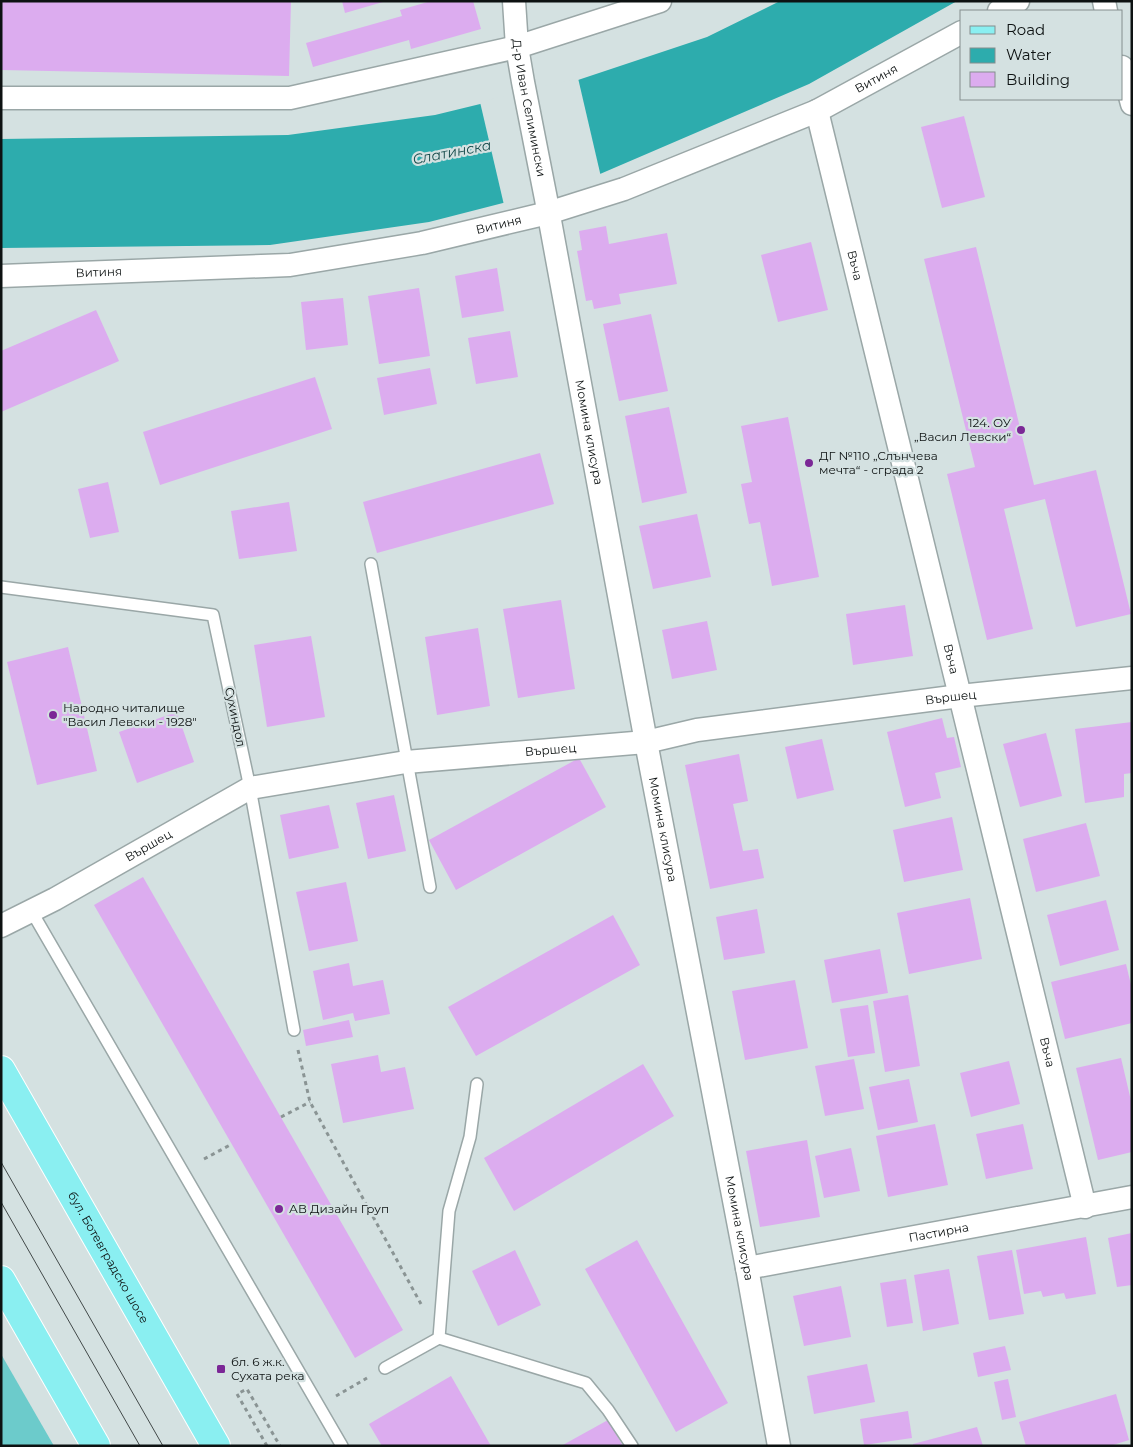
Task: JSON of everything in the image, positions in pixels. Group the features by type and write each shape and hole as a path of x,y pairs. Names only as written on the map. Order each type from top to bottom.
{"main road":[{"name":"бул. Ботевградско шосе","path":"1,1070 216,1446"},
{"path":"1,1280 96,1446"}],"street":[{"name":"Д-р Иван Селимински","path":"514,1 517,47 547,206"},
{"path":"1,98 290,98 517,47 660,1"},
{"path":"1001,10 1018,1"},
{"name":"Витиня","path":"1,276 290,265 422,243 547,206 624,189 817,110 960,33"},
{"path":"1123,71 1132,104"},
{"name":"Въча","path":"817,110 1085,1207"},
{"name":"Момина клисура","path":"547,206 779,1446"},
{"name":"Вършец","path":"1,926 32,912 250,788 406,762 646,742 697,730 960,696 1132,678"},
{"name":"Пастирна","path":"747,1268 1132,1197"}],"lane":[{"path":"371,564 430,887"},
{"name":"Сухиндол","path":"1,587 213,615 250,788 294,1030"},
{"path":"32,912 342,1446"},
{"path":"439,1338 449,1211 470,1137 477,1084"},
{"path":"385,1368 439,1338 586,1383 608,1410 632,1446"}],"path":[{"path":"294,1030 310,1102 439,1338"},
{"path":"281,1117 310,1102"},
{"path":"204,1159 232,1144"},
{"path":"319,1406 385,1368"},
{"path":"267,1446 237,1394 247,1389 280,1446"}],"shaded area":[{"path":"1,1354 54,1446 1,1446"}],"water":[{"name":"Слатинска","path":"780,1 957,1 809,84 600,174 503,203 429,222 270,245 1,248 1,139 288,135 435,115 578,80 707,37"}],"pier":[{"path":"578,78 601,177 504,205 480,102"}],"building":[{"path":"1,1 291,1 289,76 1,70"},
{"path":"342,1 383,1 383,2 345,13"},
{"path":"431,1 473,1 481,29 411,49 409,40 313,67 306,43 402,16 400,10"},
{"path":"964,116 985,197 942,208 921,127"},
{"path":"606,226 609,244 667,233 677,284 619,294 621,304 594,309 592,300 586,301 577,251 582,250 579,231"},
{"path":"811,242 828,310 778,322 761,255"},
{"path":"976,247 1034,485 1096,470 1131,614 1076,627 1045,499 1004,509 1033,629 987,640 947,474 975,467 924,259"},
{"path":"497,268 504,311 462,318 455,276"},
{"path":"419,288 430,356 379,364 368,296"},
{"path":"343,298 348,345 306,350 301,302"},
{"path":"96,310 119,361 1,412 1,351"},
{"path":"651,314 668,391 619,401 603,324"},
{"path":"510,331 518,377 476,384 468,338"},
{"path":"430,368 437,404 384,415 377,378"},
{"path":"315,377 332,429 160,485 143,432"},
{"path":"669,407 687,493 642,503 625,416"},
{"path":"788,417 819,577 772,586 760,522 749,524 741,484 752,482 741,426"},
{"path":"540,453 554,504 377,553 363,502"},
{"path":"108,482 119,532 90,538 78,489"},
{"path":"289,502 297,551 239,559 231,511"},
{"path":"697,514 711,577 653,589 639,526"},
{"path":"561,600 575,689 518,698 503,609"},
{"path":"905,605 913,656 853,665 846,614"},
{"path":"707,621 717,670 672,679 662,630"},
{"path":"478,628 490,706 437,715 425,637"},
{"path":"311,636 325,717 267,727 254,645"},
{"path":"68,647 97,771 37,785 7,662"},
{"path":"177,712 194,762 137,783 119,732"},
{"path":"942,718 947,738 954,737 961,767 935,773 941,798 905,807 887,732"},
{"path":"1132,722 1132,773 1124,774 1124,797 1085,803 1075,729"},
{"path":"1046,733 1062,796 1020,807 1003,744"},
{"path":"822,739 834,790 797,799 785,747"},
{"path":"739,754 748,801 733,804 743,851 758,849 764,878 710,889 685,765"},
{"path":"579,758 606,807 456,890 429,840"},
{"path":"394,795 406,851 368,859 356,803"},
{"path":"329,805 339,848 289,859 280,815"},
{"path":"952,817 963,870 904,882 893,830"},
{"path":"1086,823 1100,876 1036,892 1023,839"},
{"path":"143,877 403,1330 355,1358 94,905"},
{"path":"346,882 358,941 309,951 296,892"},
{"path":"970,898 982,959 909,974 897,913"},
{"path":"1106,900 1119,950 1060,966 1047,915"},
{"path":"757,909 765,953 724,960 716,917"},
{"path":"613,915 640,965 476,1056 448,1007"},
{"path":"880,949 888,993 832,1003 824,960"},
{"path":"349,963 353,986 383,980 390,1014 355,1021 353,1013 323,1020 313,971"},
{"path":"1126,964 1132,989 1132,1023 1065,1039 1051,982"},
{"path":"795,980 808,1048 745,1060 732,991"},
{"path":"908,995 920,1066 885,1072 873,1001"},
{"path":"868,1005 875,1053 848,1057 840,1009"},
{"path":"349,1020 353,1037 306,1046 303,1030"},
{"path":"378,1055 381,1072 405,1067 414,1109 343,1123 331,1064"},
{"path":"1121,1058 1132,1105 1132,1152 1098,1160 1076,1068"},
{"path":"854,1059 864,1109 825,1116 815,1066"},
{"path":"1009,1061 1020,1104 971,1117 960,1073"},
{"path":"643,1064 674,1116 514,1211 484,1158"},
{"path":"909,1079 918,1122 878,1130 869,1087"},
{"path":"935,1124 948,1185 888,1197 876,1136"},
{"path":"1023,1124 1033,1169 986,1179 976,1134"},
{"path":"807,1140 820,1217 760,1227 746,1151"},
{"path":"851,1148 860,1191 824,1198 815,1156"},
{"path":"1132,1233 1132,1285 1117,1287 1108,1238"},
{"path":"1086,1237 1096,1294 1066,1299 1064,1293 1043,1297 1041,1291 1024,1294 1016,1250"},
{"path":"637,1240 728,1403 676,1432 585,1269"},
{"path":"515,1250 541,1305 498,1326 472,1271"},
{"path":"1012,1250 1024,1314 989,1320 977,1256"},
{"path":"949,1269 959,1324 923,1331 914,1275"},
{"path":"906,1279 913,1323 887,1327 880,1283"},
{"path":"841,1286 851,1337 804,1346 793,1296"},
{"path":"1005,1346 1011,1370 978,1377 973,1353"},
{"path":"867,1364 875,1402 814,1414 807,1376"},
{"path":"451,1376 491,1446 382,1446 369,1424"},
{"path":"1008,1379 1016,1417 1002,1420 994,1382"},
{"path":"1116,1394 1129,1440 1110,1446 1026,1446 1019,1422"},
{"path":"908,1411 912,1438 864,1445 860,1419"},
{"path":"608,1420 623,1446 561,1446"},
{"path":"977,1427 983,1446 913,1446 913,1444"}],"tram line":[{"path":"1,1162 163,1446"},
{"path":"1,1202 140,1446"}],"place":[{"name":"124. ОУ „Васил Левски“","path":"1021,430"},
{"name":"ДГ №110 „Слънчева мечта“ - сграда 2","path":"809,463"},
{"name":"Народно читалище \"Васил Левски - 1928\"","path":"53,715"},
{"name":"АВ Дизайн Груп","path":"279,1209"},
{"name":"бл. 6 ж.к. Сухата река","path":"221,1369"}]}
